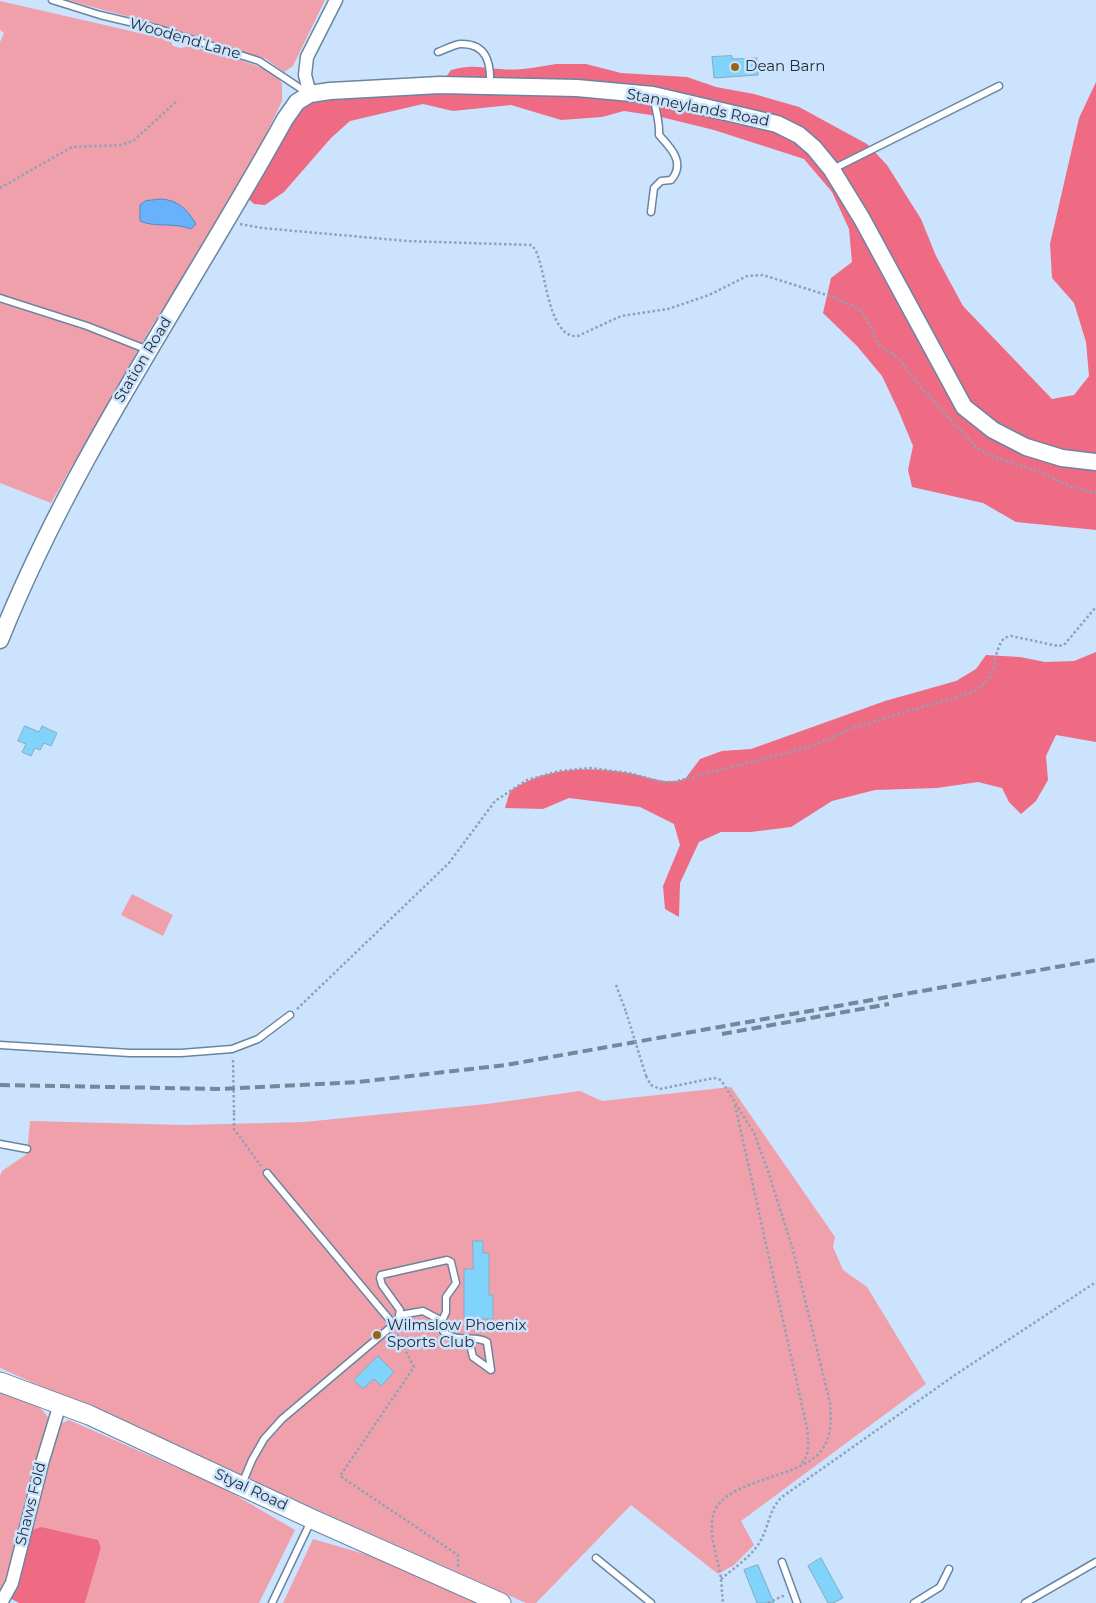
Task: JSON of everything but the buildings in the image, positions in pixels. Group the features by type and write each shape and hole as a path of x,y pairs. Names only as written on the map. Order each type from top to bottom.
{"main road":[{"name":"Styal Road","path":"0,1382 60,1404 453,1583 501,1603"}],"street":[{"path":"310,94 306,75 307,57 336,0"},
{"name":"Stanneylands Road","path":"310,94 330,91 440,85 577,88 654,96 777,124 798,135 814,148 832,170 862,219 964,407 993,430 1026,447 1062,458 1096,462"},
{"name":"Station Road","path":"0,640 60,507 148,350 285,119 297,102 310,94"},
{"name":"Shaws Fold","path":"1,1603 12,1583 38,1477 60,1404"}],"lane":[{"name":"Woodend Lane","path":"52,0 158,29 259,61 310,94"},
{"path":"438,52 459,44 471,46 483,52 489,59 489,86"},
{"path":"832,170 999,86"},
{"path":"651,212 654,188 661,181 671,180 678,169 677,159 672,149 659,135 660,119 654,108 654,96"},
{"path":"0,298 87,326 148,350"},
{"path":"0,1045 130,1054 232,1048 258,1039 290,1015"},
{"path":"0,1144 28,1149"},
{"path":"266,1173 394,1325"},
{"path":"241,1485 264,1439 282,1419 394,1325 400,1315 400,1310 382,1285 381,1275 447,1260 453,1265 456,1283 446,1297 446,1312 442,1321 445,1333 469,1340 483,1339 487,1342 491,1370 472,1357 469,1340"},
{"path":"400,1315 423,1311 442,1321"},
{"path":"272,1603 312,1519"},
{"path":"596,1558 651,1603"},
{"path":"782,1562 797,1603"},
{"path":"1025,1603 1096,1562"},
{"path":"914,1603 940,1587 949,1569"}],"path":[{"path":"0,188 72,147 120,145 133,141 177,101"},
{"path":"227,219 253,227 271,229 424,242 531,245 538,252 543,283 562,330 572,337 622,316 668,309 709,295 747,276 763,275 833,297 858,309 866,318 876,341 899,359 909,371"},
{"path":"290,1015 449,863 495,801 527,780 559,771 591,768 673,782 813,746 855,727 973,692 982,686 995,669 999,648 1004,638 1011,636 1058,646 1064,645 1096,608"},
{"path":"616,985 646,1076 651,1085 660,1089 714,1078 722,1080 754,1133 793,1250 830,1403 830,1428 825,1445 820,1452 800,1465 731,1494 718,1505 712,1524 723,1603"},
{"path":"232,1060 234,1129 266,1173"},
{"path":"734,1101 807,1428 809,1446 806,1458 800,1465"},
{"path":"721,1579 754,1551 762,1539 776,1503 782,1497 955,1375 1096,1282"},
{"path":"394,1325 404,1352 414,1367 340,1476 458,1555 458,1573 453,1583"},
{"path":"768,1603 792,1591"}],"shaded area":[{"path":"66,0 325,0 293,66 284,72 266,59 145,21"},
{"path":"0,1 170,40 173,46 181,48 188,46 220,53 263,68 279,79 282,84 282,101 264,139 191,265 150,329 51,503 0,483 0,42 4,33 0,30"},
{"path":"556,64 586,64 621,73 687,77 716,87 754,94 799,107 867,144 887,165 921,219 936,256 963,306 1052,399 1074,395 1089,376 1086,342 1074,303 1052,278 1050,244 1079,118 1096,82 1096,530 1016,522 983,503 912,487 908,470 913,446 882,376 857,346 823,313 831,278 852,262 849,229 832,192 804,159 714,130 657,116 624,111 602,117 561,120 511,105 453,111 423,104 350,121 331,138 284,192 265,205 254,204 243,194 297,102 440,85 451,70 465,67 515,69"},
{"path":"1096,652 1096,742 1056,735 1046,756 1048,780 1036,801 1021,814 1009,802 1002,788 978,782 937,788 875,790 832,801 791,827 751,832 721,832 699,842 680,883 679,917 665,909 663,886 680,845 674,824 640,807 569,798 543,809 505,808 510,791 523,783 537,777 567,770 598,769 629,773 664,781 685,779 700,759 722,751 751,749 885,701 956,681 976,669 986,655 1020,657 1045,662 1074,661"},
{"path":"132,894 173,915 163,936 121,915"},
{"name":"Wilmslow Phoenix Sports Club","path":"731,1087 835,1237 833,1247 843,1270 867,1287 926,1384 741,1521 754,1545 734,1565 718,1574 631,1505 536,1603 526,1603 0,1368 0,1176 2,1171 27,1154 30,1121 185,1125 304,1122 487,1104 580,1091 602,1101"},
{"path":"0,1391 34,1404 49,1419 25,1500 6,1582 0,1592"},
{"path":"69,1420 223,1488 295,1530 259,1603 85,1603 101,1548 27,1532 60,1424"},
{"path":"41,1527 98,1540 101,1548 85,1603 19,1603 10,1598 27,1532"},
{"path":"313,1539 385,1560 483,1603 283,1603"}],"water":[{"path":"161,199 172,201 182,206 196,224 191,229 140,221 140,205 145,201"}],"railway":[{"path":"0,1085 221,1089 358,1082 506,1065 1096,960"},
{"path":"722,1034 889,1004"}],"place":[{"name":"Dean Barn","path":"735,67"},
{"name":"Wilmslow Phoenix Sports Club","path":"377,1335"}]}
